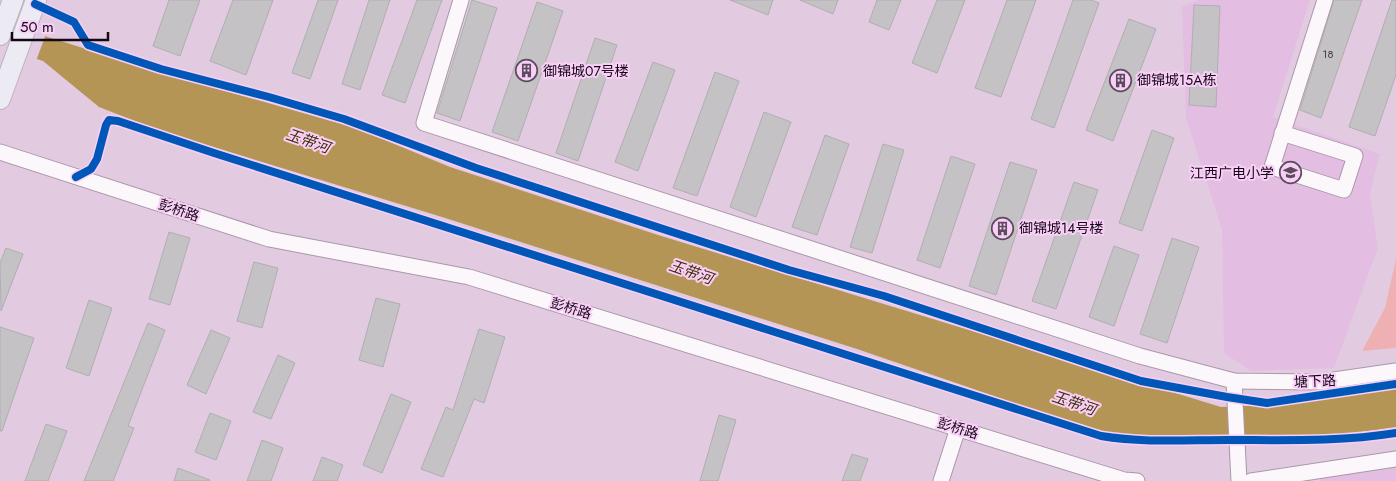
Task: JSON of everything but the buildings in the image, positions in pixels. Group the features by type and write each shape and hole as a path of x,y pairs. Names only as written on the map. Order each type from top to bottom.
{"main road":[{"path":"0,35 8,4"},
{"path":"3,90 34,7"}],"street":[{"name":"塘下路","path":"461,0 424,123 1235,386 1320,382 1396,372"},
{"path":"1282,133 1355,156 1344,190 1272,167 1282,133 1325,0"},
{"name":"彭桥路","path":"0,152 269,239 469,276 1124,480 1137,481"},
{"path":"1235,386 1239,474"},
{"path":"941,481 958,428"},
{"path":"1251,481 1396,459"}],"shaded area":[{"name":"江西广电小学","path":"1198,0 1310,0 1273,117 1380,154 1370,193 1378,248 1334,368 1251,371 1224,353 1222,230 1186,118 1182,7"},
{"path":"1396,259 1396,348 1362,351 1385,308"},
{"path":"1396,466 1396,481 1320,481 1321,477"}],"water":[{"name":"玉带河","path":"0,22 169,75 356,128 450,167 658,235 1221,407 1268,405 1396,388 1396,427 1340,435 1174,437 1105,434 857,349 442,217 158,130 99,107 43,61 0,47"}],"pier":[{"path":"0,20 46,34 36,61 0,50"}],"cycle path":[{"path":"35,4 74,22 88,45 161,69 344,119 476,168 789,270 884,296 1141,381 1267,403 1396,384"},
{"path":"76,177 91,169 97,159 109,120 118,121 1101,436 1149,440 1291,440 1354,438 1396,433"}],"place":[{"name":"御锦城07号楼","path":"527,71"},
{"name":"御锦城15A栋","path":"1121,80"},
{"name":"江西广电小学","path":"1290,173"},
{"name":"御锦城14号楼","path":"1003,228"}]}
